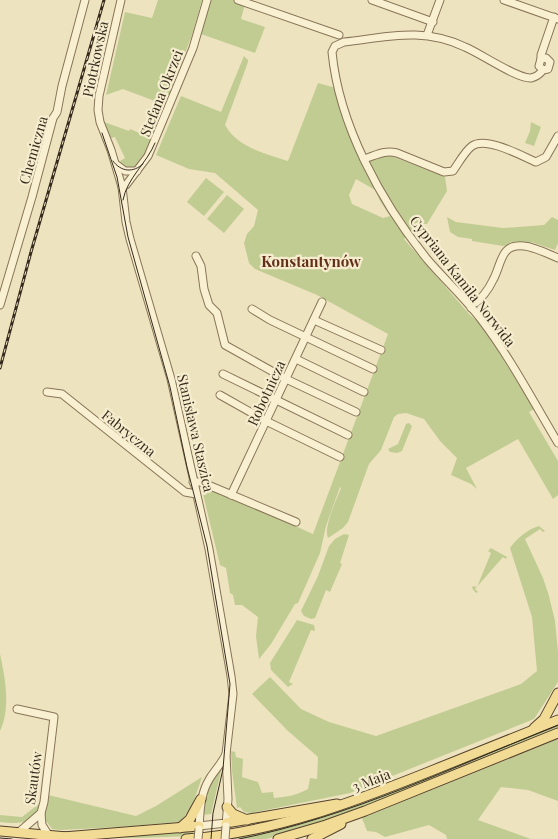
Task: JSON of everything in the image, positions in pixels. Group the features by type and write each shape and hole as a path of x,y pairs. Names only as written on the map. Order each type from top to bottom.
{"main road":[{"path":"530,731 544,719 558,693"},
{"name":"3 Maja","path":"186,839 235,834 298,820 355,801 557,720"},
{"name":"3 Maja","path":"278,839 365,811 558,733"},
{"path":"528,745 558,738"},
{"path":"180,828 190,819 201,799"},
{"path":"226,824 355,801"},
{"path":"228,807 233,814 247,820"},
{"path":"312,839 365,811"},
{"path":"66,838 199,827"},
{"path":"0,831 94,839"}],"street":[{"name":"Chemiczna","path":"1,300 34,190 53,118 57,112 85,0"},
{"name":"Piotrkowska","path":"101,124 98,110 99,96 121,0"},
{"name":"Stefana Okrzei","path":"122,186 126,185 148,156 193,48 207,0"},
{"path":"238,0 339,35"},
{"path":"372,0 433,22"},
{"path":"440,0 428,35 465,46 527,78 541,74 543,70 548,69 550,62 546,58 542,59 541,55 556,18 504,0"},
{"name":"Cypriana Kamila Norwida","path":"428,35 386,36 344,42 335,46 332,54 343,106 364,159 387,202 427,259 471,308 501,347 558,443"},
{"name":"Stanisława Staszica","path":"101,124 117,165 122,186 126,222 171,379 211,558 233,690 226,754 228,807 226,824"},
{"path":"364,159 389,151 447,173 453,171 470,147 484,142 536,162 542,161 558,136"},
{"path":"117,165 125,171 137,171"},
{"path":"471,308 484,295 506,250 514,246 527,246 558,258"},
{"path":"196,256 201,266 204,289 210,305 217,314 225,345 286,379 356,412"},
{"name":"Robotnicza","path":"231,495 322,302"},
{"path":"252,308 270,320 373,369"},
{"path":"314,320 381,350"},
{"path":"296,359 364,392"},
{"path":"223,374 348,435"},
{"name":"Fabryczna","path":"47,392 62,394 178,487 188,494 196,494"},
{"path":"220,395 266,421 340,457"},
{"path":"193,482 201,482 296,522"},
{"name":"Skautów","path":"18,709 54,716 44,802 41,813 18,833"},
{"name":"Stanisława Staszica","path":"198,839 201,799 206,784 226,754"},
{"path":"41,813 42,825 49,836"},
{"path":"199,827 226,824 225,839"}],"green space":[{"path":"158,0 202,0 192,35 165,105 123,89 106,95 125,12 152,18"},
{"path":"210,0 246,0 241,19 265,27 255,53 201,34"},
{"path":"244,56 248,62 225,125 230,133 244,144 288,161 318,83 336,88 343,117 360,160 372,160 386,154 445,177 447,191 427,224 417,224 404,239 470,315 482,325 534,409 529,412 558,461 558,495 553,499 518,439 466,468 477,489 471,484 451,475 457,458 440,441 424,419 406,413 398,414 394,417 381,450 369,464 348,522 343,528 328,538 327,527 340,487 326,526 320,553 298,603 295,604 271,644 259,659 256,636 258,617 242,605 235,605 233,595 230,593 226,568 220,565 203,494 207,487 313,534 388,334 317,295 255,269 249,263 244,243 247,234 254,226 258,210 215,173 189,169 156,155 181,96 221,112","holes":["356,179 375,190 380,201 390,216 383,218 352,204 349,195"]},
{"path":"104,122 129,131 130,129 151,138 138,166 128,167 122,164 120,161 125,158 115,137 111,138"},
{"path":"531,122 541,127 534,146 525,143 530,131"},
{"path":"206,178 224,192 204,216 187,202"},
{"path":"227,195 244,209 224,233 207,219"},
{"path":"447,217 456,222 503,228 544,225 552,217 558,220 558,243 555,250 531,242 530,245 516,244 503,246 472,241 472,239 458,237 450,232"},
{"path":"409,423 412,426 402,451 397,453 390,452 388,449 398,444 406,424"},
{"path":"539,526 545,531 543,532 540,529 525,539 543,578 555,621 558,682 534,719 350,793 252,813 244,812 240,807 237,808 231,751 235,752 236,757 243,759 242,777 258,782 262,793 273,792 274,798 304,791 308,789 310,778 317,779 318,757 288,731 252,694 270,677 301,709 329,722 376,736 521,684 537,671 532,617 510,548 523,534"},
{"path":"344,534 349,535 340,563 342,564 330,592 326,590 315,618 311,619 304,616 301,611 318,576 329,546 335,539"},
{"path":"491,548 507,557 506,559 503,557 477,586 491,553 488,551"},
{"path":"473,586 477,587 475,589 478,592 476,593 472,588"},
{"path":"297,620 314,625 315,631 311,630 289,682 293,684 288,687 271,670 270,663"},
{"path":"0,654 5,682 6,703 0,731"},
{"path":"558,723 558,730 380,802 290,833 266,839 211,839 274,829 316,818"},
{"path":"558,739 558,801 528,790 501,787 478,820 531,839 447,839 446,835 429,825 385,837 376,832 367,831 362,818"},
{"path":"222,767 211,814 203,815 209,790"},
{"path":"202,777 192,806 180,822 60,830 52,829 47,822 43,823 48,795 136,816 156,806"},
{"path":"39,804 34,816 24,822 0,822 0,815 22,817"},
{"path":"193,830 193,836 106,837"}],"tram line":[{"path":"102,133 117,177 128,237 170,387 187,467 207,546 230,684 223,769 213,813 211,839"},
{"path":"123,200 125,192 155,143"},
{"path":"113,161 116,165 127,170 135,169 143,164"},
{"path":"239,839 321,818 401,790 558,725"},
{"path":"0,838 12,839"}],"railway":[{"path":"0,368 31,252 104,0"}],"district":[{"name":"Konstantynów","path":"311,261"}]}
